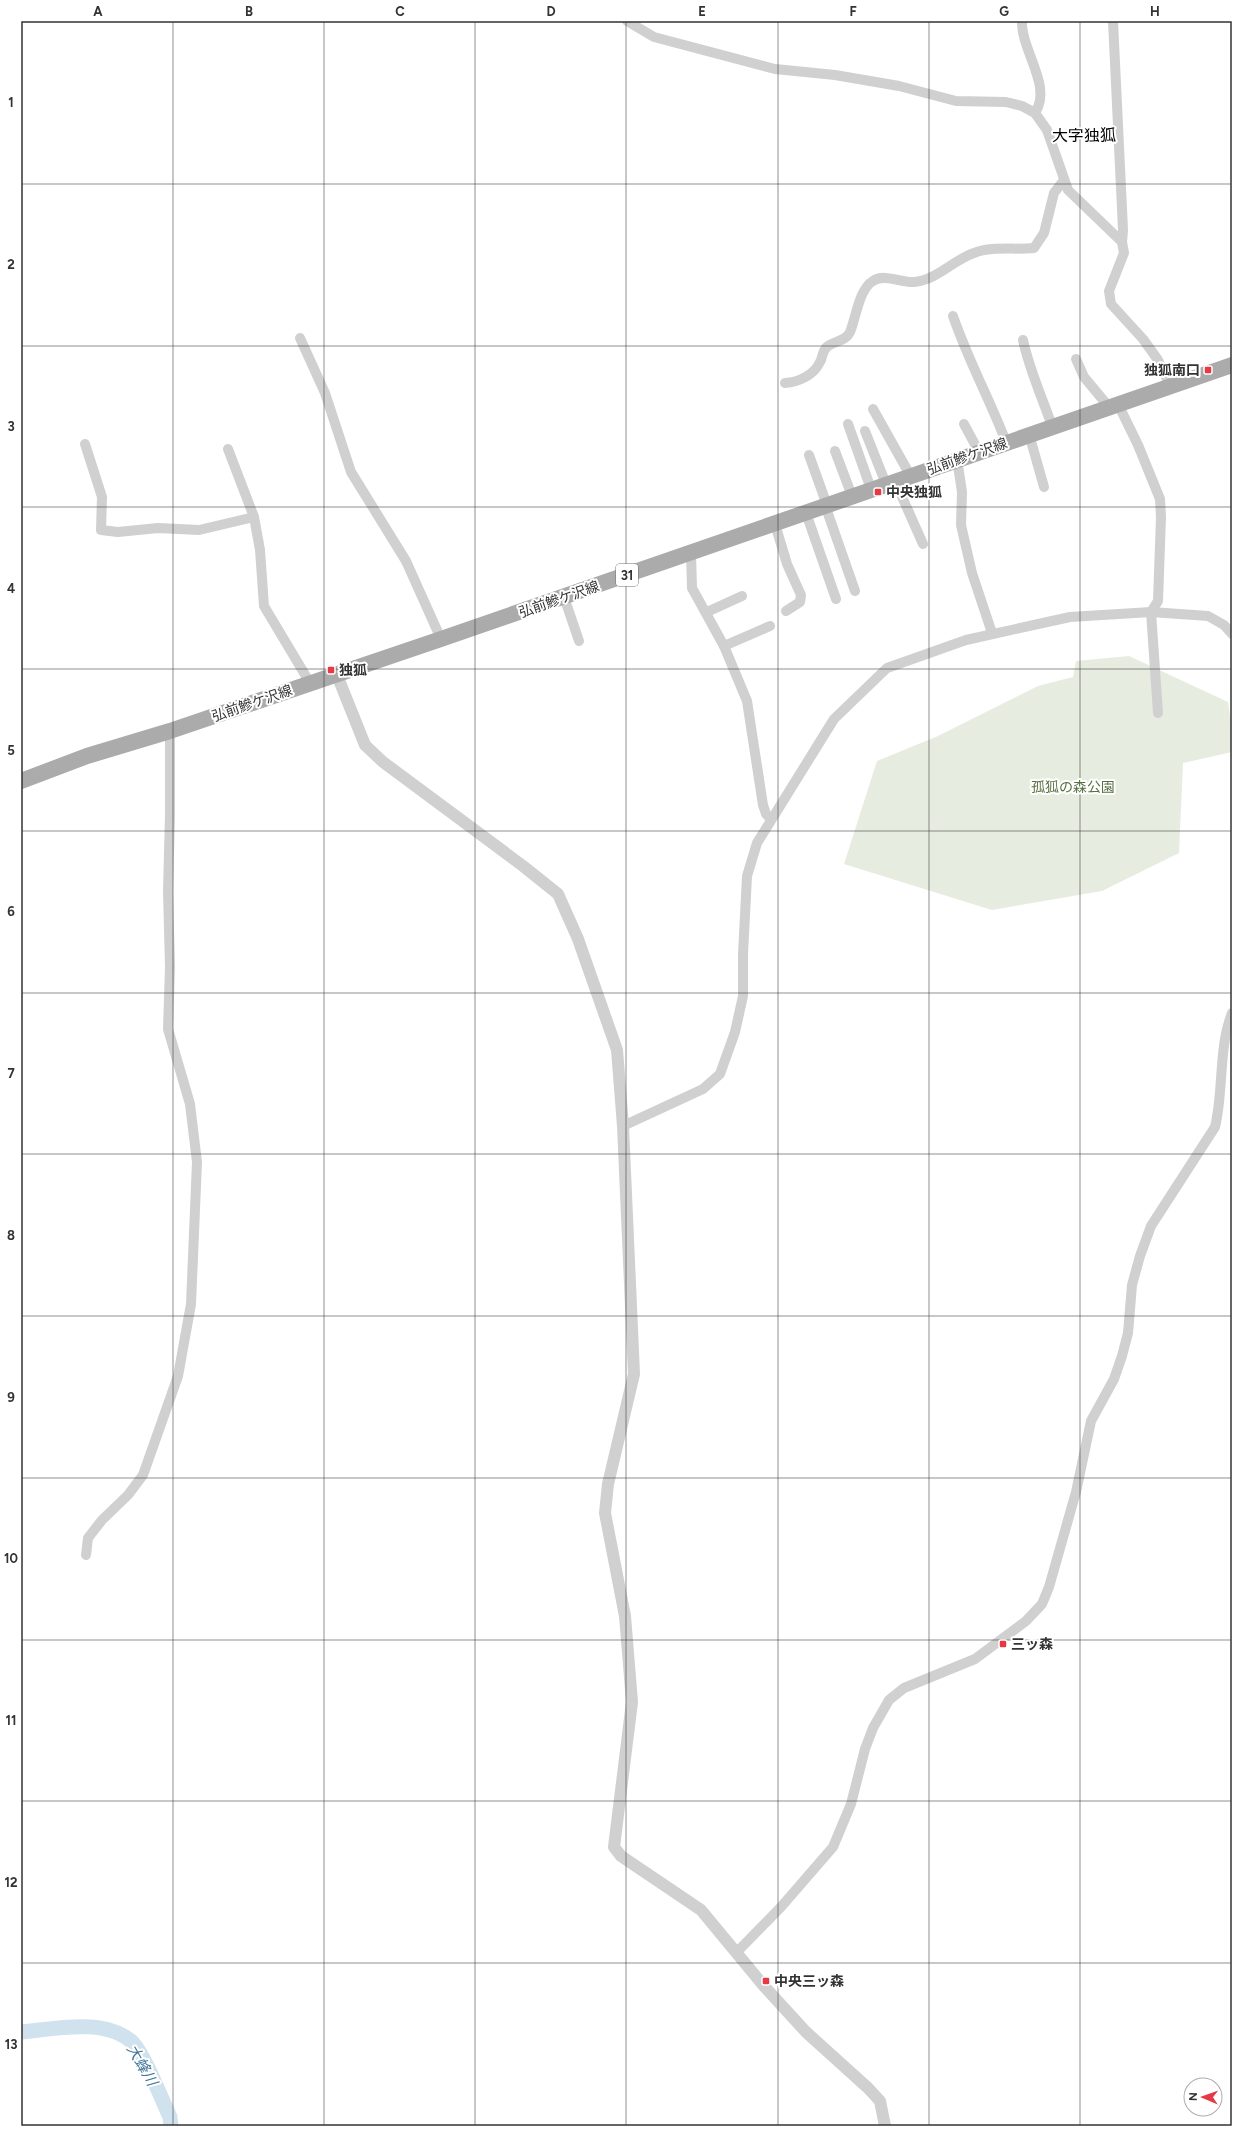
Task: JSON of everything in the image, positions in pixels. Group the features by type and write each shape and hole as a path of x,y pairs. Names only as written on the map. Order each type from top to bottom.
{"main road":[{"name":"弘前鰺ケ沢線","path":"21,781 87,756 337,675 806,513 1052,426 1232,365"}],"street":[{"path":"627,21 654,37 775,68 835,75 899,86 956,101 1006,102 1022,106 1035,113 1047,130 1060,161 1064,180 1074,198 1122,242"},
{"path":"1022,21 1024,42 1038,77 1041,93 1039,107 1035,113"},
{"path":"1113,21 1122,199 1122,242 1124,253 1109,291 1111,304 1147,344 1158,360 1170,386"},
{"path":"785,383 807,376 814,371 820,362 824,350 828,346 843,340 849,334 862,294 873,280 884,278 914,282 934,276 956,260 982,250 1034,248 1044,233 1054,193 1064,180"},
{"path":"953,316 973,368 996,416 1006,442"},
{"path":"300,338 325,392 351,472 406,560 441,639"},
{"path":"1023,340 1027,363 1040,388 1052,426"},
{"path":"1076,358 1084,378 1114,405 1138,444 1160,499 1161,517 1158,601 1151,612 1158,713"},
{"path":"873,409 910,476"},
{"path":"848,424 884,485 923,544"},
{"path":"964,424 979,452"},
{"path":"865,431 884,485"},
{"path":"1029,434 1044,487"},
{"path":"85,444 102,497 100,530 118,532 158,528 199,530 254,517"},
{"path":"228,449 254,517 260,550 264,606 310,683"},
{"path":"835,450 852,496"},
{"path":"809,455 855,591"},
{"path":"957,459 962,492 961,525 972,573 992,633"},
{"path":"806,513 836,599"},
{"path":"774,524 787,564 801,595 800,602 786,611"},
{"path":"691,553 692,588 707,612 724,646 747,701 763,805 766,814 771,819"},
{"path":"707,612 742,596"},
{"path":"564,597 579,641"},
{"path":"623,1126 703,1089 720,1074 735,1032 743,996 743,946 747,876 757,843 834,719 887,668 924,654 992,633 1031,627 1070,617 1151,612 1208,616 1224,625 1232,634"},
{"path":"724,646 770,626"},
{"path":"337,675 365,745 383,762 523,866 558,894 578,939 617,1050 623,1126 634,1374 608,1484 605,1512 625,1616 632,1702 614,1847 621,1856 701,1910 736,1953 806,2032 868,2088 880,2101 885,2126"},
{"path":"86,1556 88,1538 102,1520 128,1495 143,1475 178,1376 191,1304 197,1162 190,1104 168,1029 170,967 168,891 170,730"},
{"path":"736,1953 781,1907 833,1847 851,1804 865,1749 873,1728 889,1700 904,1688 975,1659 1026,1621 1042,1604 1049,1587 1076,1492 1091,1421 1114,1379 1122,1356 1128,1333 1132,1285 1140,1256 1151,1226 1215,1127 1220,1109 1225,1046 1232,1013"}],"green space":[{"name":"孤狐の森公園","path":"1129,656 1228,702 1232,731 1232,752 1183,763 1179,853 1102,891 992,910 844,864 877,761 938,736 1038,686 1073,677 1076,661"}],"waterway":[{"name":"大蜂川","path":"21,2032 64,2027 95,2027 122,2035 133,2043 143,2058 170,2117 171,2126"}],"place":[{"name":"独狐南口","path":"1208,370"},
{"name":"中央独狐","path":"878,492"},
{"name":"独狐","path":"331,670"},
{"name":"三ッ森","path":"1003,1644"},
{"name":"中央三ッ森","path":"766,1981"}],"district":[{"name":"大字独狐","path":"1084,135"}]}
